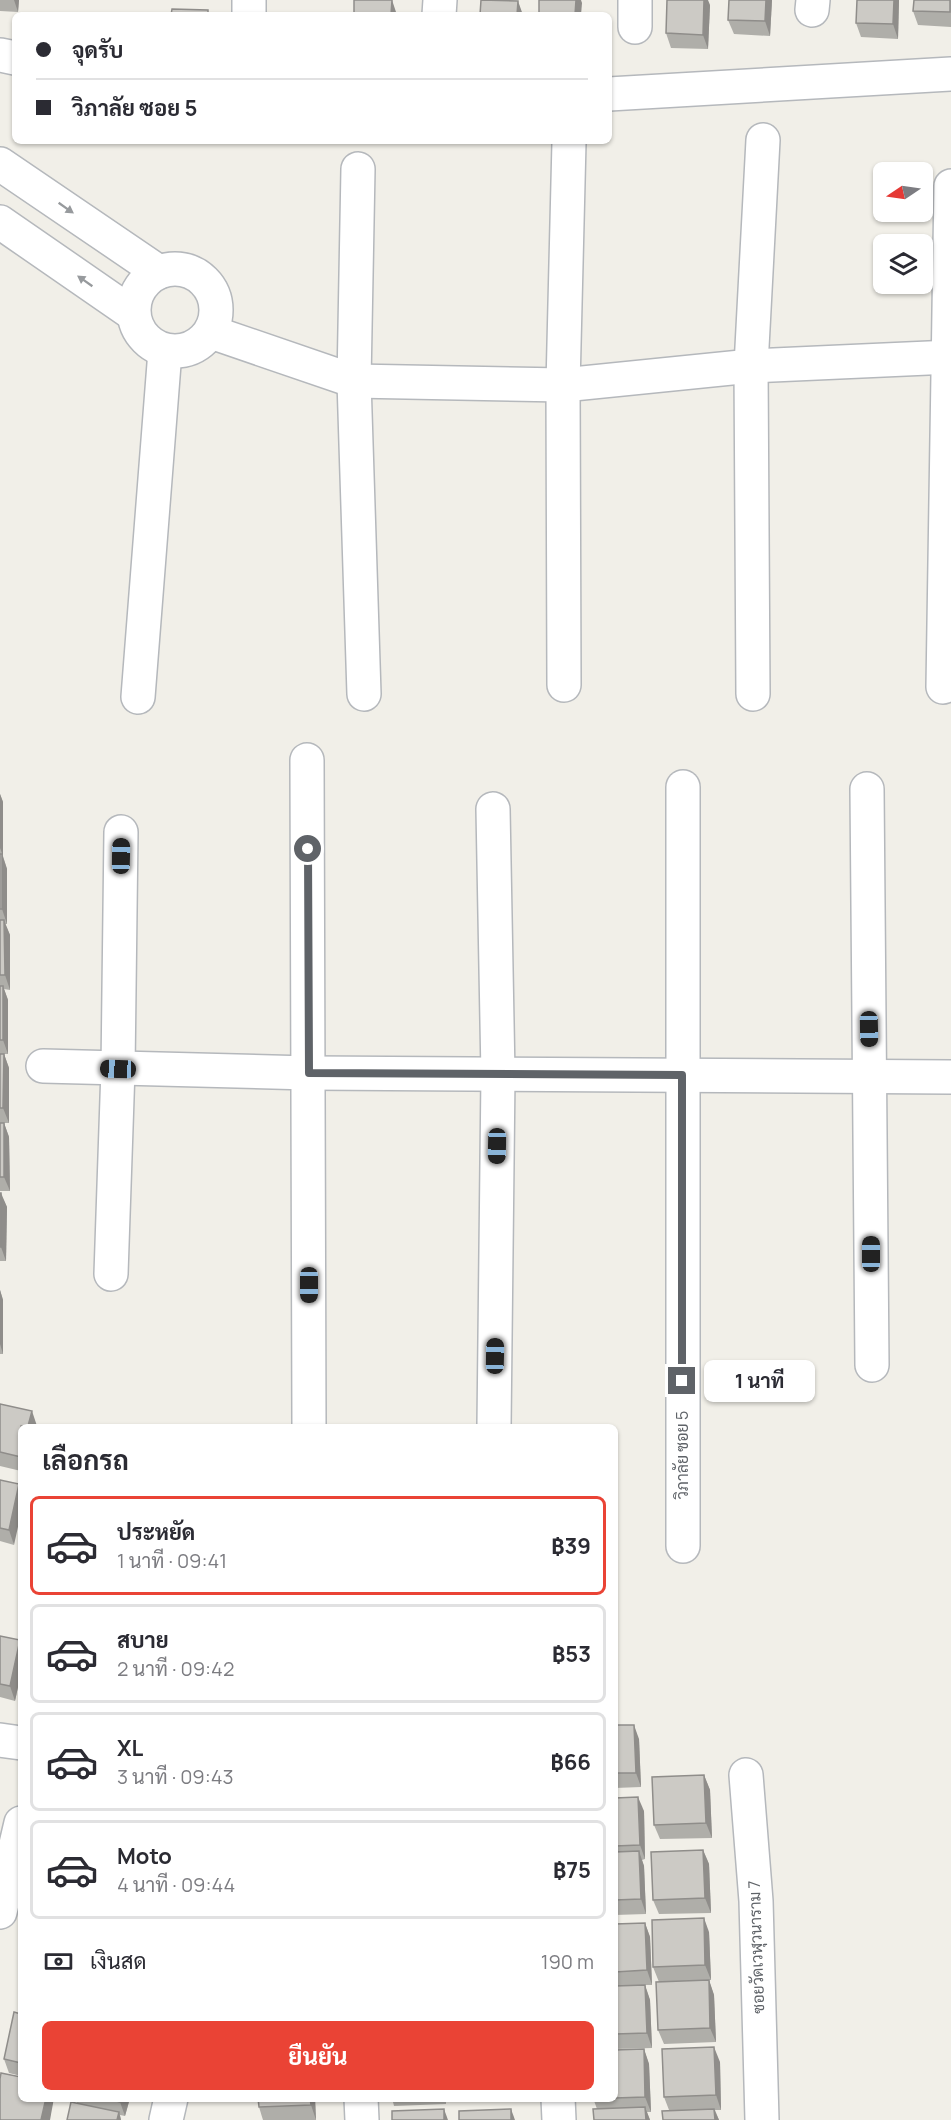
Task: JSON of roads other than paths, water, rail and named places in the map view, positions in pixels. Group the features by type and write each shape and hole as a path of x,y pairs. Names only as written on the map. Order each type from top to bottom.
{"street":[{"path":"612,94 951,74"},
{"path":"753,694 751,366 763,140"},
{"path":"564,686 564,385 569,144"},
{"path":"358,169 354,381 364,694"},
{"path":"134,314 0,221 12,171 159,272"},
{"path":"943,687 951,186"},
{"path":"185,269 207,283 214,294 217,307 211,332 191,349 178,352 165,351 143,338 134,314 134,301 139,289 148,279 159,272 185,269"},
{"path":"211,332 354,381 564,385 751,366 949,356"},
{"path":"138,697 165,351"},
{"path":"307,760 309,1424"},
{"name":"วิภาลัย ซอย 5","path":"682,1546 684,787"},
{"path":"867,789 872,1365"},
{"path":"493,809 498,1075 494,1424"},
{"path":"111,1274 118,1069 121,832"},
{"path":"43,1066 309,1073 951,1077"},
{"path":"0,1740 18,1743"},
{"name":"ซอยวัดเวฬุวนาราม 7","path":"746,1775 756,1902 762,2120"},
{"path":"0,1912 18,1836"},
{"path":"166,2120 170,2102"},
{"path":"361,2102 362,2120"},
{"path":"558,2102 559,2120"}]}
